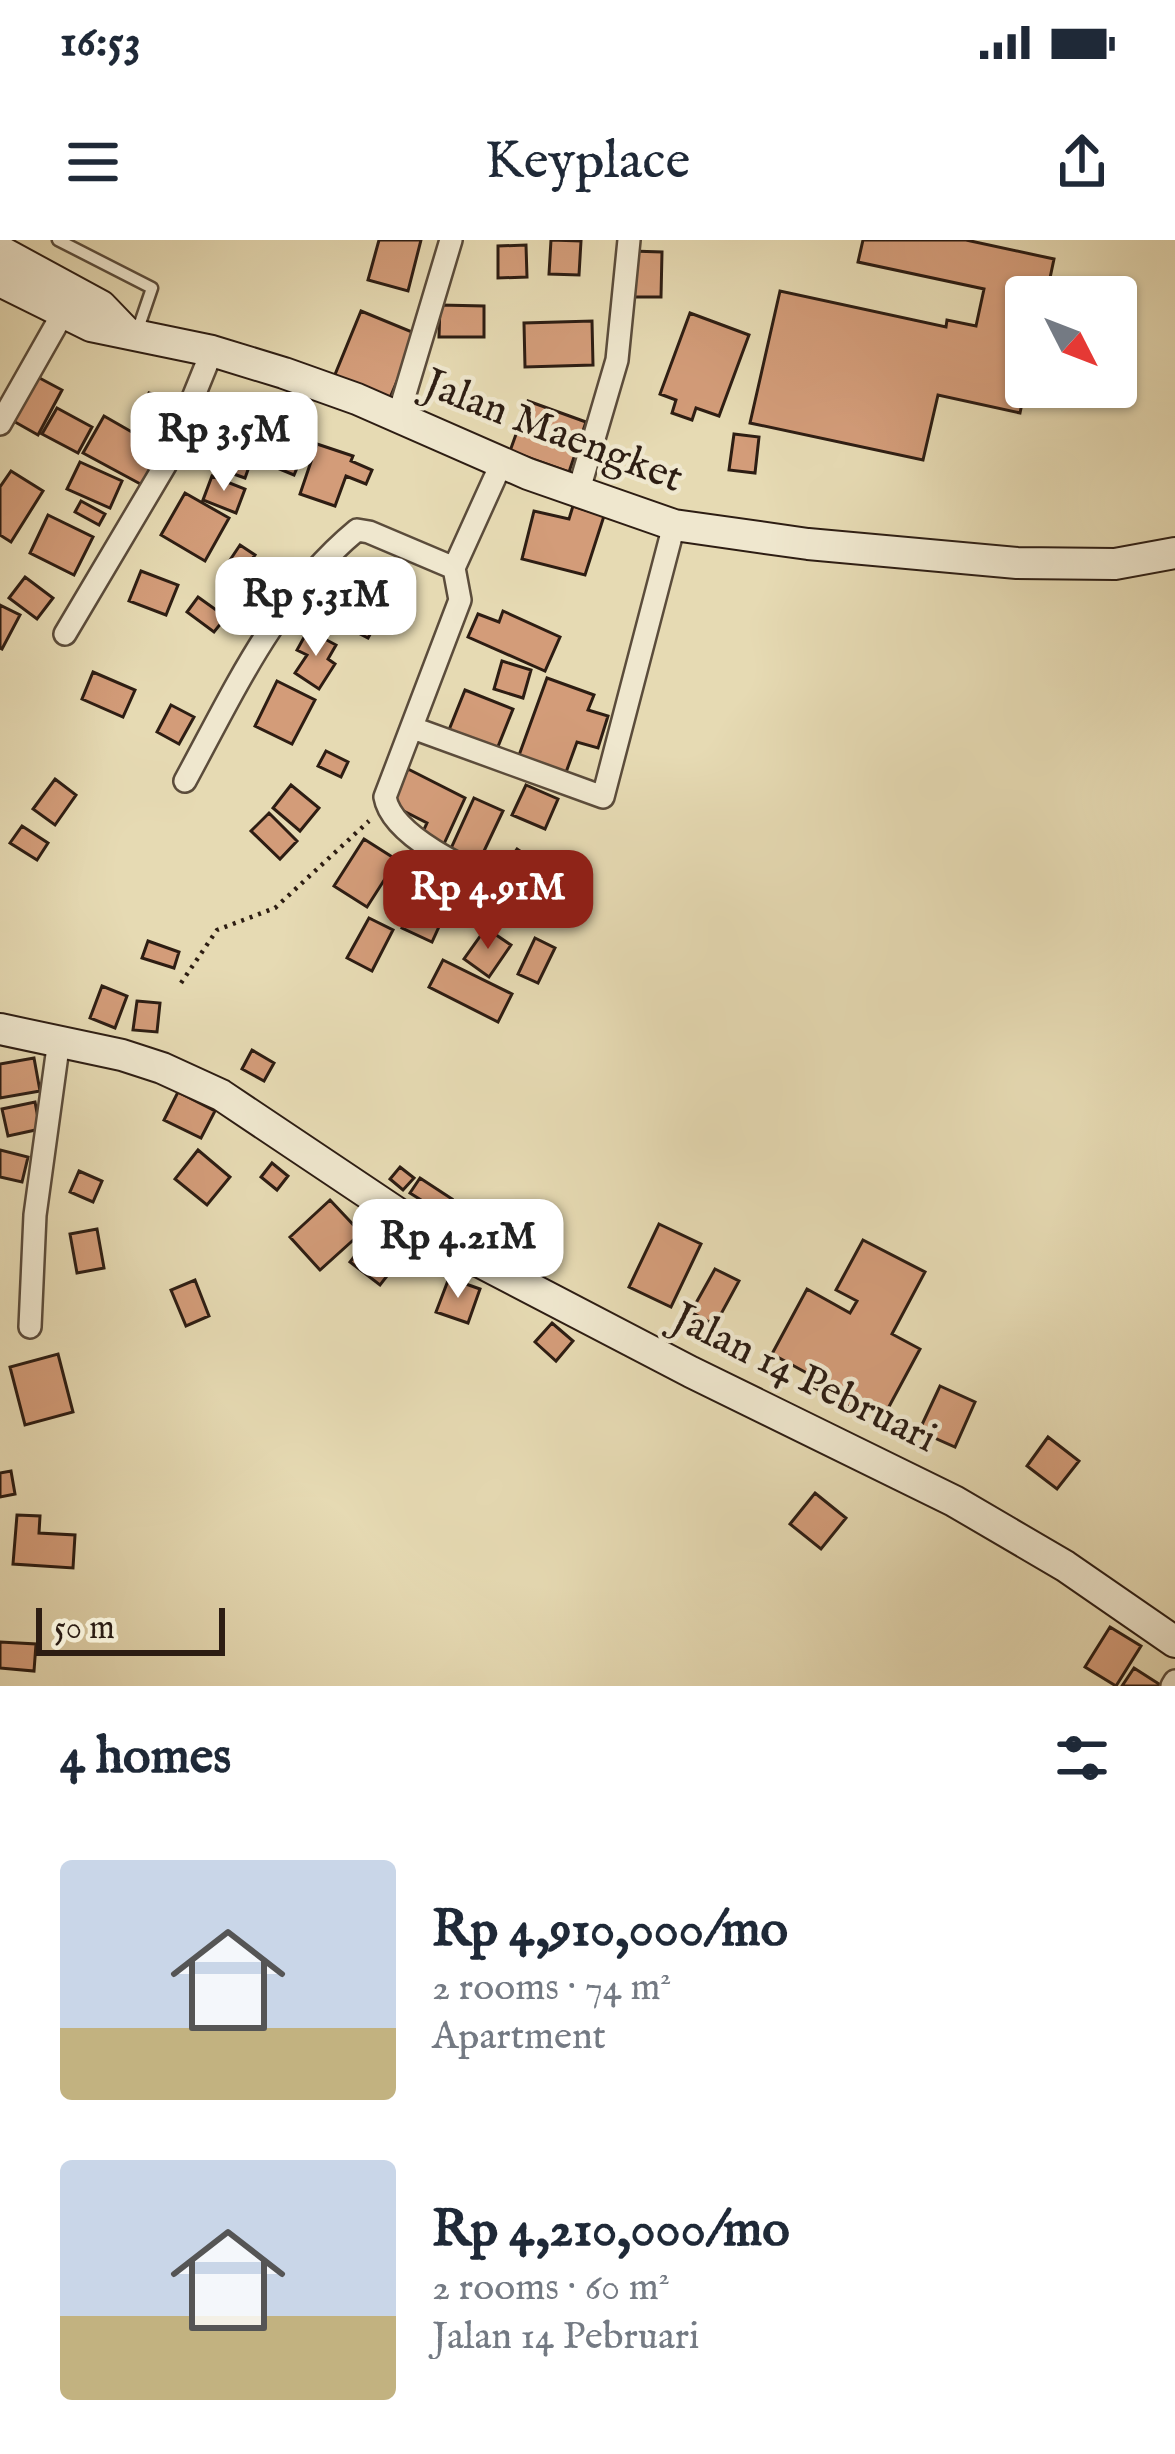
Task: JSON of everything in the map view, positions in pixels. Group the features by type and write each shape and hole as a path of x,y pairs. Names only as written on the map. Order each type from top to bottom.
{"street":[{"path":"398,417 451,240"},
{"path":"578,493 617,360 629,240"},
{"path":"0,251 101,306 131,334"},
{"name":"Jalan Maengket","path":"0,281 91,326 212,351 284,373 578,493 674,525 808,544 1017,563 1115,564 1175,553"},
{"path":"0,424 63,313"},
{"path":"65,634 167,462 212,351"},
{"path":"502,462 454,568 460,600 386,791 386,805 400,824 440,855 536,901"},
{"path":"413,728 603,796 674,525"},
{"path":"185,781 268,630 305,580 357,530 454,568"},
{"name":"Jalan 14 Pebruari","path":"0,1030 59,1040 162,1068 220,1095 436,1239 954,1501 1065,1567 1175,1642"},
{"path":"30,1327 35,1215 59,1040"}],"lane":[{"path":"58,240 152,288 131,334"}],"path":[{"path":"181,983 217,930 275,908 386,805"}],"building":[{"path":"379,240 421,240 408,291 368,280"},
{"path":"551,240 581,241 579,275 549,274"},
{"path":"863,240 966,240 1054,259 1050,276 1005,276 1005,408 1021,408 1020,413 938,395 923,460 750,423 780,291 946,327 947,320 976,326 984,289 858,262"},
{"path":"526,245 527,277 498,278 498,246"},
{"path":"631,251 662,252 661,297 630,297"},
{"path":"440,305 484,306 484,337 439,337"},
{"path":"361,311 417,334 389,400 334,377"},
{"path":"690,313 749,335 719,416 696,408 692,420 672,413 676,400 660,394"},
{"path":"592,321 593,365 525,367 524,323"},
{"path":"32,374 62,390 38,435 8,418"},
{"path":"149,393 171,401 162,426 139,418"},
{"path":"528,401 586,422 569,472 510,451"},
{"path":"57,408 92,427 78,453 42,434"},
{"path":"280,413 314,428 294,475 260,461"},
{"path":"104,416 165,451 146,487 83,453"},
{"path":"734,434 759,437 755,473 729,470"},
{"path":"203,435 254,453 245,478 194,460"},
{"path":"317,444 353,456 351,461 372,470 366,484 346,476 335,506 300,494"},
{"path":"80,462 122,481 110,508 67,489"},
{"path":"11,471 43,491 11,542 0,535 0,487"},
{"path":"212,476 245,489 236,513 203,500"},
{"path":"185,493 229,518 205,561 161,535"},
{"path":"81,501 105,514 99,525 75,512"},
{"path":"573,506 604,516 585,575 522,559 534,511 569,519"},
{"path":"48,515 93,537 74,575 30,553"},
{"path":"240,545 255,555 242,573 228,563"},
{"path":"141,571 178,585 166,615 129,601"},
{"path":"354,571 384,590 374,605 344,587"},
{"path":"25,577 53,598 37,619 9,598"},
{"path":"198,597 226,617 214,632 187,612"},
{"path":"0,605 20,615 2,649 0,648"},
{"path":"348,606 377,622 368,638 339,623"},
{"path":"503,611 560,637 545,671 468,637 478,614 499,622"},
{"path":"308,630 336,645 328,659 335,664 319,689 295,673 307,655 297,650"},
{"path":"502,661 531,670 523,698 494,689"},
{"path":"93,672 135,690 123,717 82,699"},
{"path":"547,678 594,695 588,710 608,716 598,748 577,742 565,775 518,758"},
{"path":"277,681 315,700 292,744 255,726"},
{"path":"465,690 513,709 495,754 447,735"},
{"path":"171,705 194,717 179,744 157,732"},
{"path":"326,751 348,762 341,777 318,766"},
{"path":"408,769 465,798 443,846 421,836 427,823 390,804"},
{"path":"55,779 76,795 55,825 33,809"},
{"path":"291,785 319,808 300,831 273,808"},
{"path":"526,785 558,799 545,829 512,815"},
{"path":"474,798 503,811 476,868 448,855"},
{"path":"269,813 297,841 280,859 251,831"},
{"path":"22,826 48,843 37,860 10,843"},
{"path":"364,839 397,860 367,907 334,886"},
{"path":"517,849 547,870 534,890 503,869"},
{"path":"421,885 452,898 432,942 402,928"},
{"path":"369,918 393,930 372,971 347,958"},
{"path":"486,928 511,945 489,977 464,959"},
{"path":"535,938 555,948 538,983 518,974"},
{"path":"148,941 179,952 174,968 142,958"},
{"path":"443,960 512,994 498,1022 429,987"},
{"path":"102,986 127,996 115,1028 90,1018"},
{"path":"137,1001 160,1003 157,1032 133,1030"},
{"path":"252,1050 274,1063 264,1081 242,1069"},
{"path":"34,1058 40,1091 0,1098 0,1064"},
{"path":"178,1092 215,1111 201,1138 164,1120"},
{"path":"35,1102 40,1129 8,1136 2,1109"},
{"path":"0,1150 28,1157 22,1182 0,1177"},
{"path":"198,1150 230,1177 207,1205 175,1179"},
{"path":"272,1163 288,1176 277,1190 261,1177"},
{"path":"400,1167 414,1178 403,1190 390,1179"},
{"path":"79,1171 102,1181 93,1202 70,1192"},
{"path":"420,1178 452,1199 443,1214 410,1193"},
{"path":"330,1200 361,1233 320,1270 290,1237"},
{"path":"659,1224 701,1244 671,1307 629,1287"},
{"path":"378,1226 408,1249 380,1285 350,1262"},
{"path":"97,1229 104,1268 77,1273 70,1234"},
{"path":"863,1240 925,1272 892,1334 920,1349 885,1414 857,1399 852,1408 811,1386 816,1378 772,1354 807,1289 850,1313 857,1301 836,1290"},
{"path":"715,1269 739,1281 715,1325 691,1312"},
{"path":"449,1278 480,1289 468,1323 436,1312"},
{"path":"195,1280 209,1316 186,1326 171,1290"},
{"path":"552,1323 573,1341 556,1361 535,1342"},
{"path":"58,1354 73,1412 25,1425 10,1367"},
{"path":"940,1386 975,1402 955,1447 919,1431"},
{"path":"1048,1437 1079,1461 1057,1489 1027,1466"},
{"path":"11,1471 15,1494 0,1497 0,1473"},
{"path":"815,1493 846,1518 821,1549 790,1524"},
{"path":"17,1515 40,1516 39,1533 75,1535 73,1568 13,1564"},
{"path":"1110,1627 1141,1646 1116,1686 1085,1667"},
{"path":"0,1642 36,1644 34,1671 0,1668"},
{"path":"1134,1668 1159,1684 1158,1686 1122,1686"}]}
